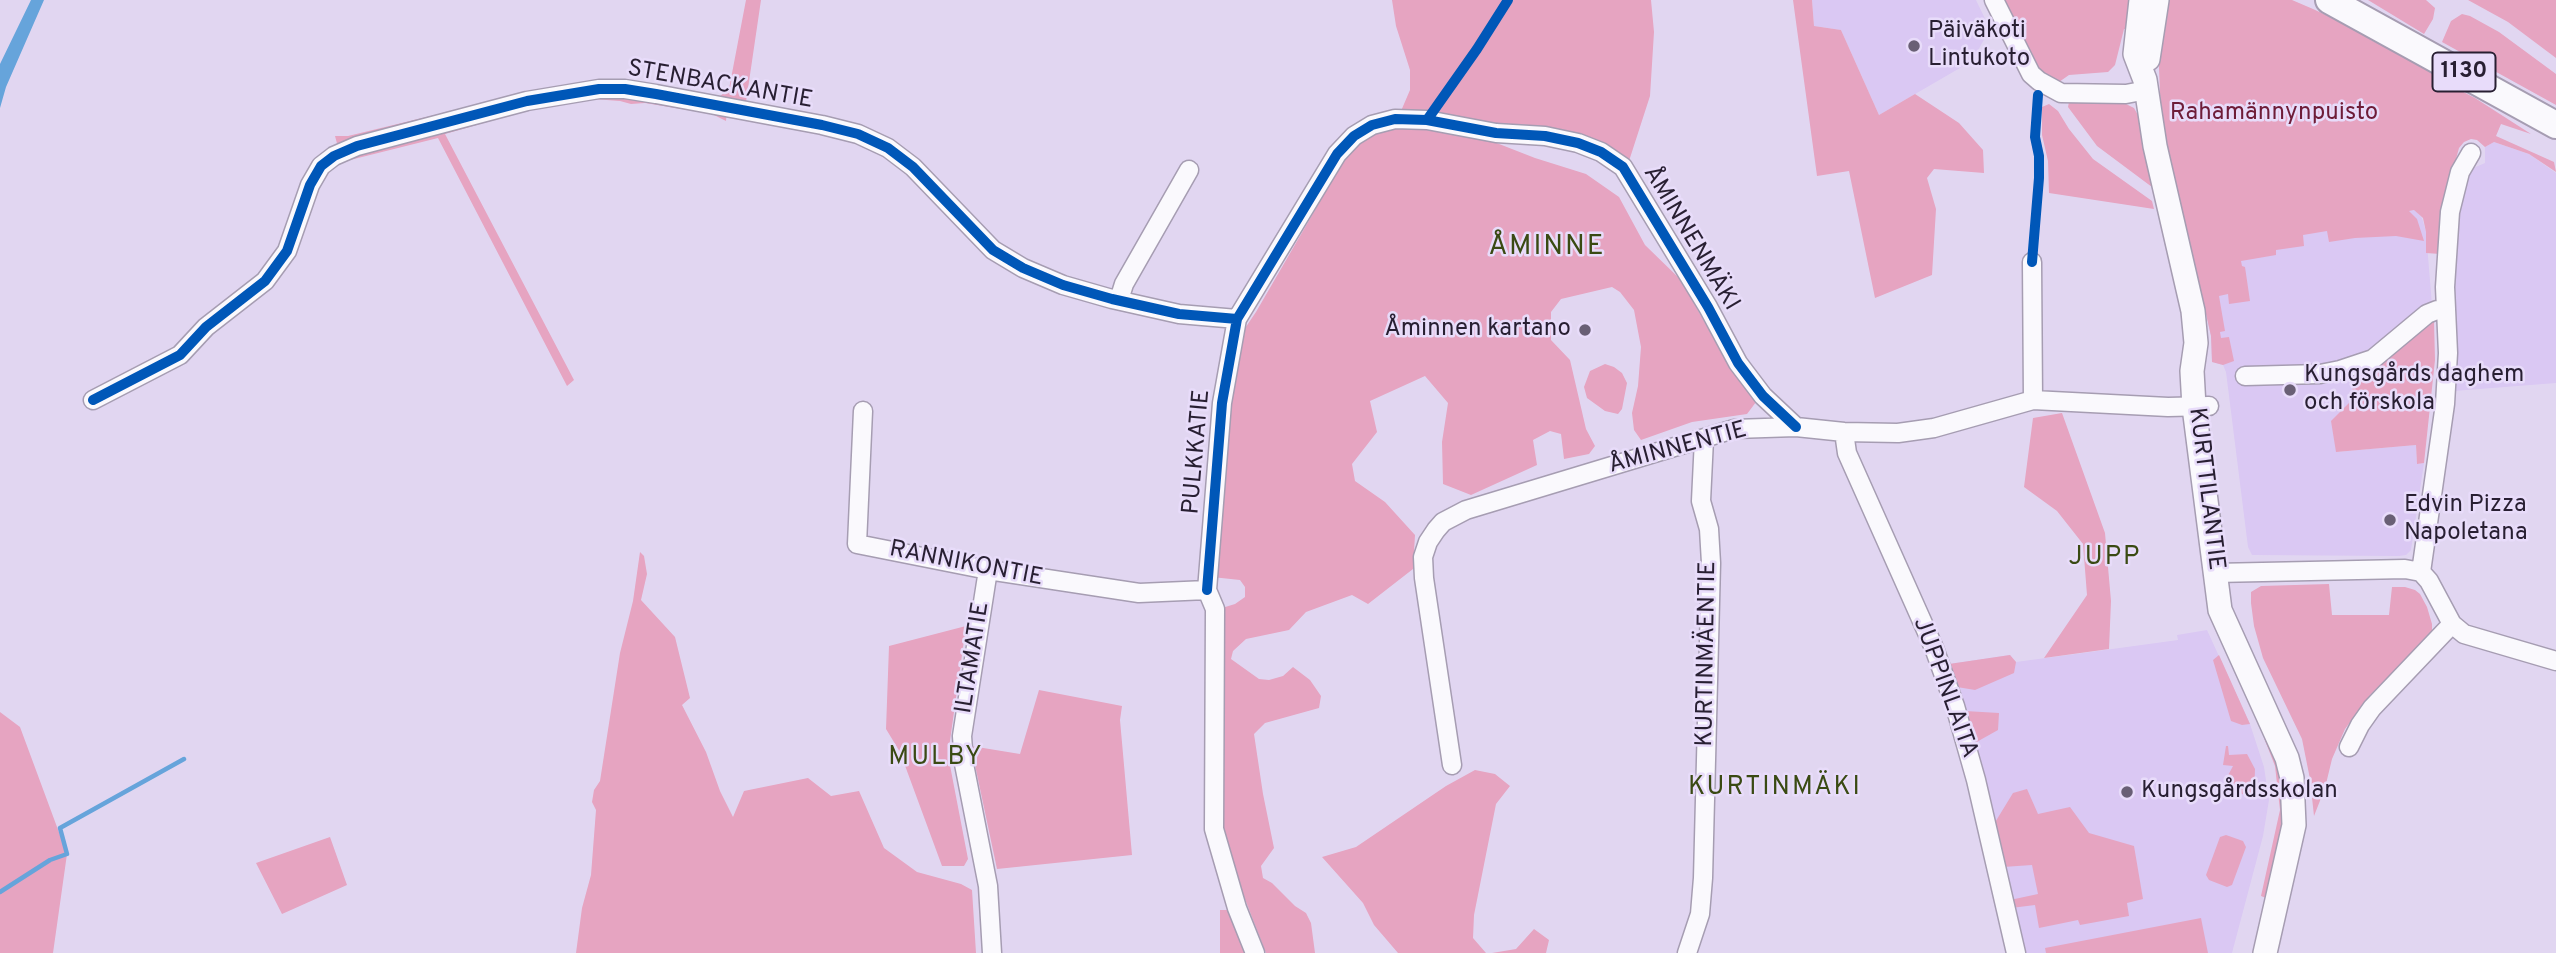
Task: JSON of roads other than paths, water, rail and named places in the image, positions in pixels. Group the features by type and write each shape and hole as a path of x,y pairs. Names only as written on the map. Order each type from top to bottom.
{"main road":[{"name":"1130","path":"2329,0 2556,125"}],"street":[{"path":"1994,0 2031,74 2039,81 2061,93 2126,94 2146,85"},
{"name":"KURTTILANTIE","path":"2141,0 2135,54 2146,85 2155,146 2193,311 2196,343 2192,371 2201,406 2223,573 2235,608 2232,633 2287,758 2292,778 2294,825 2265,953"},
{"name":"KURTTILANTIE","path":"2146,85 2157,0"},
{"name":"STENBACKANTIE","path":"93,400 180,355 206,327 265,281 287,251 310,185 321,166 334,156 357,146 527,101 598,89 625,89 656,94 858,134 888,148 913,167 993,250 1023,268 1063,285 1119,300 1179,314 1237,319"},
{"name":"ÅMINNENMÄKI","path":"1237,319 1337,154 1354,136 1372,125 1395,119 1427,120 1496,133 1562,139 1601,152 1623,167 1708,307 1738,363 1763,396 1796,427"},
{"path":"2421,572 2445,404 2448,353 2445,288 2450,212 2460,173 2471,153"},
{"path":"1119,300 1124,284 1189,170"},
{"path":"2032,261 2033,400"},
{"path":"2245,376 2320,374 2340,370 2373,359 2427,314 2445,310"},
{"name":"PULKKATIE","path":"1237,319 1222,403 1207,590 1215,609 1213,819 1237,908 1255,953"},
{"name":"ÅMINNENTIE","path":"1452,765 1423,557 1428,542 1443,522 1466,510 1734,429 1796,427 1843,432 1898,433 1917,431 2033,400 2201,406"},
{"name":"RANNIKONTIE","path":"863,411 857,544 988,570 1139,593 1207,590"},
{"name":"JUPPINLAITA","path":"1843,432 1847,453 1934,648 1955,706 1976,780 2016,953"},
{"name":"KURTINMÄENTIE","path":"1687,953 1700,914 1703,878 1711,563 1709,529 1701,501 1704,439"},
{"path":"2223,573 2405,569 2421,572 2429,581 2452,625 2464,634 2556,661"},
{"name":"ILTAMATIE","path":"988,570 962,736 964,764 988,887 992,953"},
{"path":"2350,747 2372,708 2452,625"}],"water":[{"path":"31,0 44,0 6,87 0,108 0,64"}],"waterway":[{"path":"0,892 50,860 67,854 60,828 184,759"}],"place":[{"name":"Päiväkoti Lintukoto","path":"1914,46"},
{"name":"Åminnen kartano","path":"1585,330"},
{"name":"Kungsgårds daghem och förskola","path":"2290,390"},
{"name":"Edvin Pizza Napoletana","path":"2390,520"},
{"name":"Kungsgårdsskolan","path":"2127,792"}],"district":[{"name":"ÅMINNE","path":"1547,248"},
{"name":"JUPP","path":"2105,559"},
{"name":"MULBY","path":"936,759"},
{"name":"KURTINMÄKI","path":"1775,789"}],"park label":[{"name":"Rahamännynpuisto","path":"2274,114"}]}
